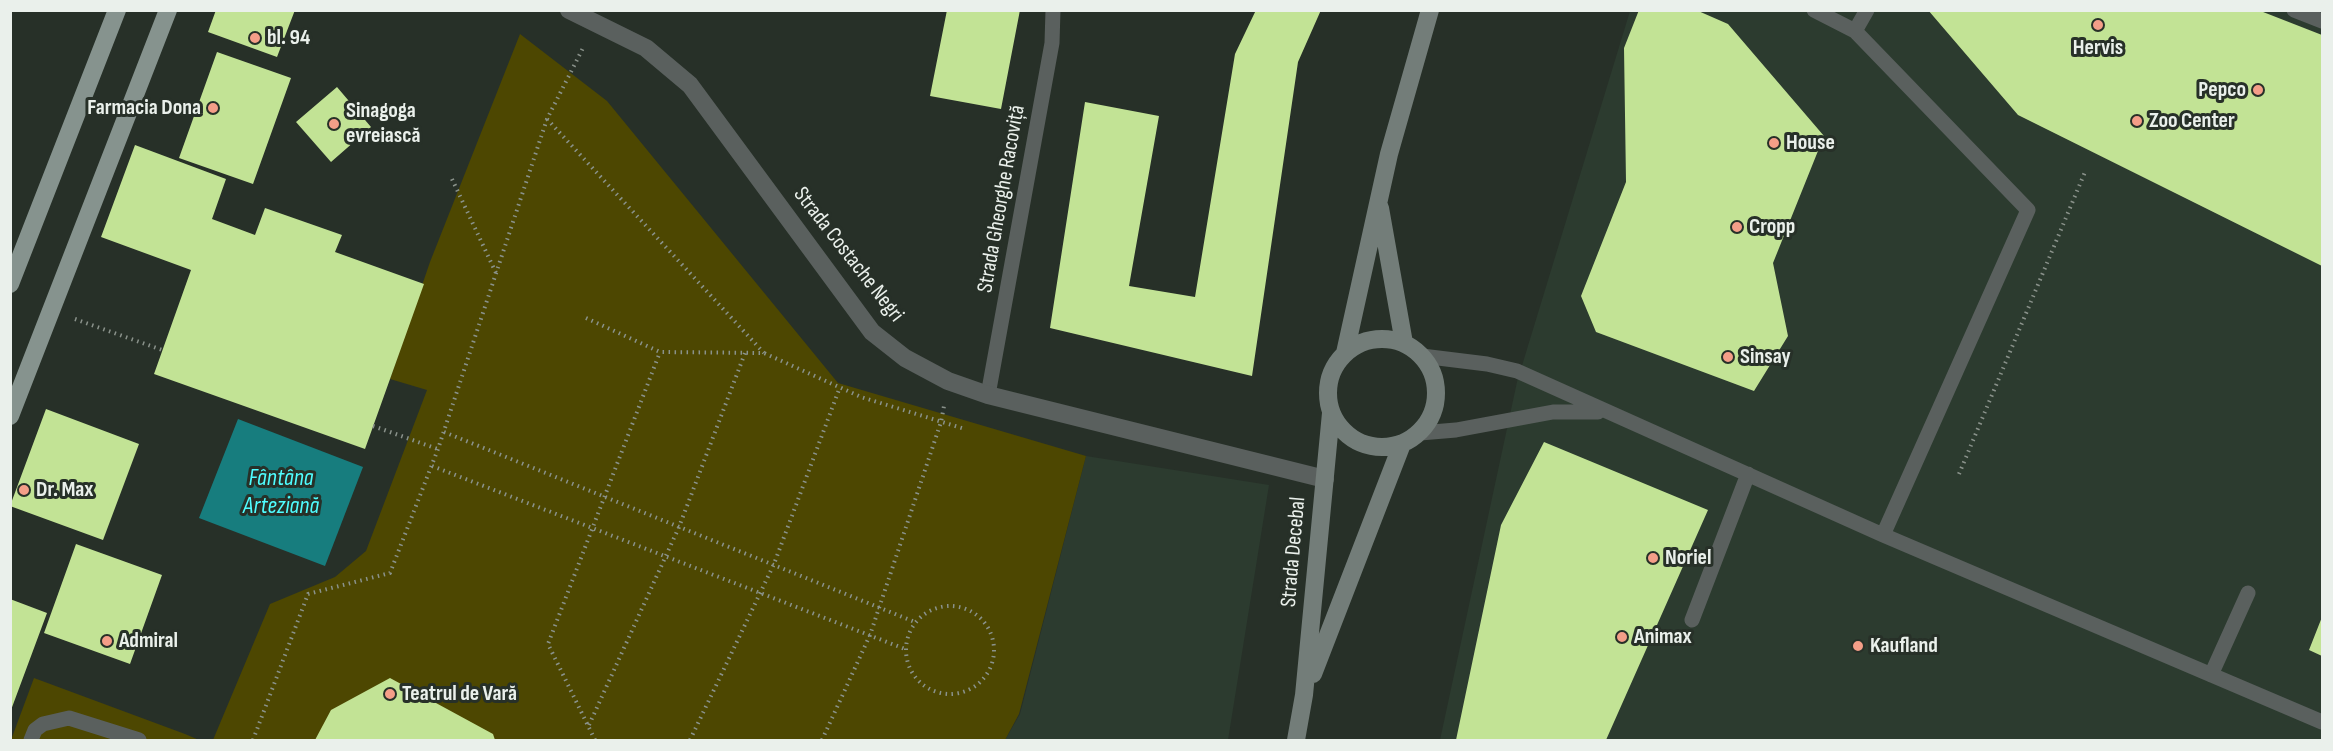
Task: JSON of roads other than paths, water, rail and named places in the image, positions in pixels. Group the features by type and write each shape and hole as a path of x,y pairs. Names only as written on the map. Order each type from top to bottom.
{"main road":[{"path":"10,284 117,10"},
{"path":"10,416 168,10"},
{"path":"1345,354 1378,198 1430,10"},
{"path":"1378,198 1404,344"},
{"path":"1384,339 1404,344 1422,356 1434,374 1437,395 1432,416 1420,433 1402,444 1381,448 1360,443 1342,431 1331,413 1327,392 1332,371 1345,354 1363,342 1384,339"},
{"name":"Strada Decebal","path":"1296,741 1304,695 1331,413"},
{"name":"Strada Decebal","path":"1304,695 1402,444"}],"street":[{"name":"Strada Costache Negri","path":"569,10 646,48 690,85 872,332 905,358 948,381 988,395 1325,479"}],"lane":[{"name":"Strada Gheorghe Racoviță","path":"988,395 1052,43 1053,10"},
{"path":"1814,10 1855,31 2028,210 1883,535"},
{"path":"1855,31 1866,10"},
{"path":"2294,10 2322,21"},
{"path":"1422,356 1487,363 1517,371 1604,412 1883,535 2322,722"},
{"path":"1420,433 1456,430 1553,412 1604,412"},
{"path":"1692,620 1748,474"},
{"path":"2211,675 2248,593"},
{"path":"30,741 35,730 43,724 69,718 139,741"}],"water":[{"name":"Fântâna Arteziană","path":"238,419 363,467 325,566 199,518"}],"place":[{"name":"Hervis","path":"2098,25"},
{"name":"bl. 94","path":"255,38"},
{"name":"Pepco","path":"2258,90"},
{"name":"Farmacia Dona","path":"213,108"},
{"name":"Zoo Center","path":"2137,121"},
{"name":"Sinagoga evreiască","path":"334,124"},
{"name":"House","path":"1774,143"},
{"name":"Cropp","path":"1737,227"},
{"name":"Sinsay","path":"1728,357"},
{"name":"Dr. Max","path":"24,490"},
{"name":"Noriel","path":"1653,558"},
{"name":"Animax","path":"1622,637"},
{"name":"Admiral","path":"107,641"},
{"name":"Kaufland","path":"1858,646"},
{"name":"Teatrul de Vară","path":"390,694"}]}
